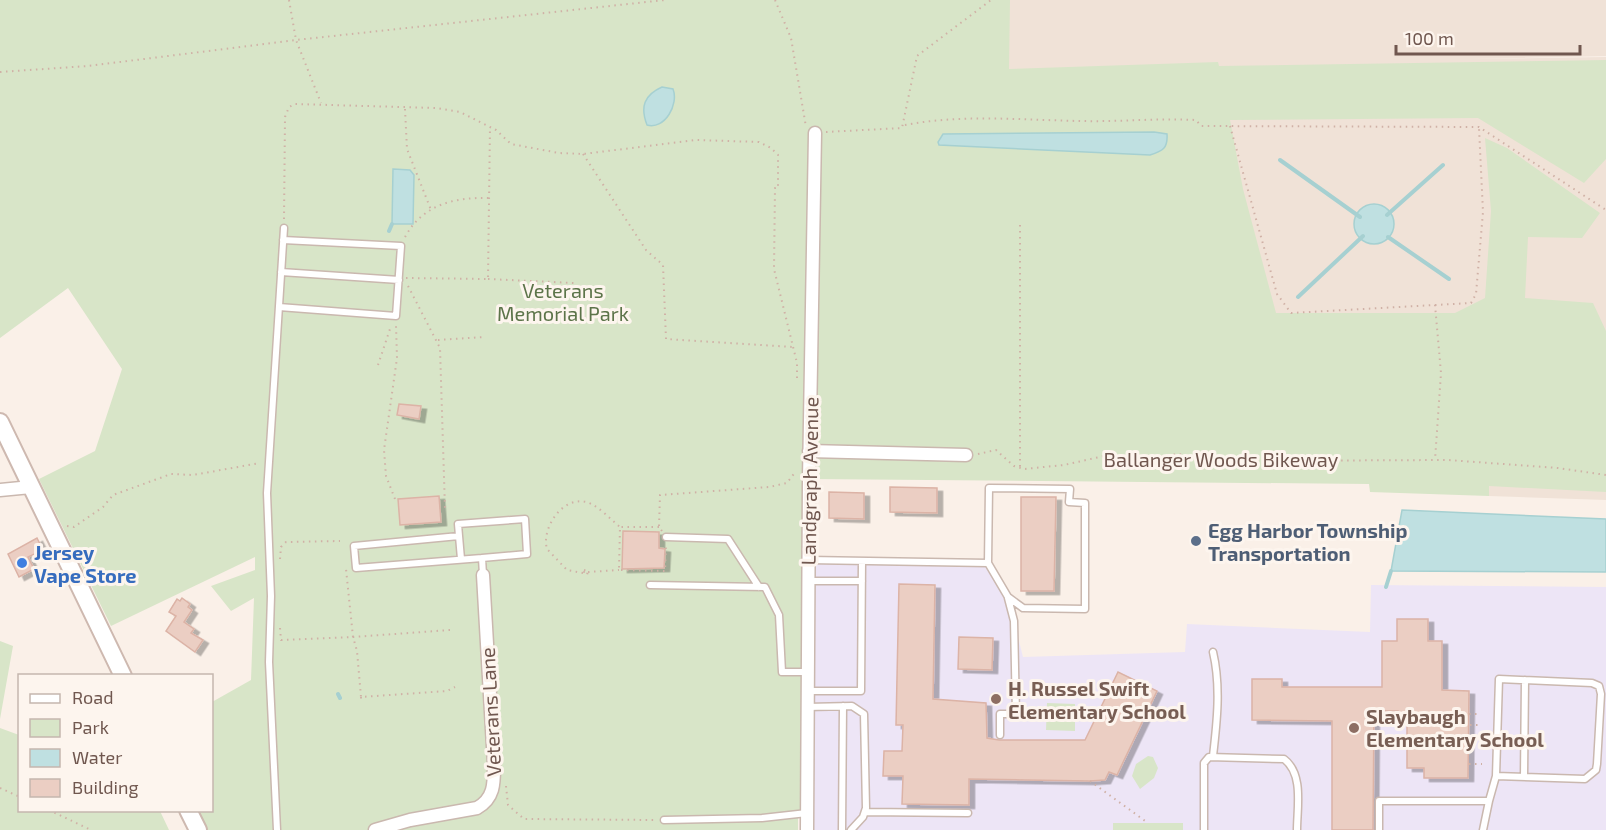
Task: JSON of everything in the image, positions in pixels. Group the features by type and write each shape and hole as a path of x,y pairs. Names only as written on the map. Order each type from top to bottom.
{"main road":[{"path":"0,422 123,674"},
{"path":"189,812 198,830"}],"street":[{"name":"Landgraph Avenue","path":"807,830 809,451 815,134"},
{"path":"809,451 966,455"},
{"path":"0,490 31,487"},
{"name":"Veterans Lane","path":"375,830 410,820 477,808 487,802 492,793 494,764 483,575"}],"lane":[{"path":"277,830 269,662 269,461 284,228"},
{"path":"279,307 396,316 399,280 401,246 283,240"},
{"path":"281,272 399,280"},
{"path":"1000,735 1000,714 1016,714 1014,621 1008,597 988,563 989,488 1070,489 1070,502 1085,503 1085,609 1023,608 1008,597"},
{"path":"459,536 354,546 356,568 527,554 525,519 458,524 461,559"},
{"path":"666,537 728,539 759,587"},
{"path":"482,558 483,575"},
{"path":"808,560 988,563"},
{"path":"807,691 861,691 862,561"},
{"path":"808,581 862,581"},
{"path":"650,585 765,587 779,615 782,672 807,672"},
{"path":"1213,652 1217,669 1217,728 1213,756"},
{"path":"1483,830 1496,776 1499,679 1596,684 1601,694 1597,764 1591,775 1585,779 1496,776"},
{"path":"1524,777 1525,680"},
{"path":"807,706 843,706 859,709 866,718 865,812 851,830"},
{"path":"842,830 843,706"},
{"path":"1204,830 1204,763 1213,756 1277,758 1288,762 1296,778 1297,830"},
{"path":"1379,830 1379,801 1489,801"},
{"path":"865,812 968,813"},
{"path":"664,820 762,818 807,813"}],"path":[{"path":"289,0 296,40 321,103"},
{"path":"0,72 88,66 296,40 665,0"},
{"path":"775,0 791,38 805,127 815,134 832,130 897,130 904,124 936,119 1105,121 1156,118 1196,120 1201,126 1479,127 1606,210"},
{"path":"904,124 917,56 991,0"},
{"path":"284,228 285,117 289,107 295,104 436,108 460,112 490,127 511,144 544,152 583,154 696,140 759,142 774,150 779,158 778,188 775,188 774,269 797,363 798,391"},
{"path":"405,108 407,149 431,210"},
{"path":"1230,126 1277,294 1291,313 1471,303 1476,294 1483,212 1479,127"},
{"path":"488,279 490,127"},
{"path":"583,154 646,250 663,265 666,339 793,347"},
{"path":"401,246 407,234 431,210 456,199 490,198"},
{"path":"966,455 996,450 1020,469 1020,225"},
{"path":"399,280 488,279 574,283"},
{"path":"399,280 407,284 438,340 442,358 445,509"},
{"path":"1435,305 1441,372 1435,461"},
{"path":"378,365 396,316"},
{"path":"395,499 386,476 384,450 397,358 396,316"},
{"path":"438,340 484,337"},
{"name":"Ballanger Woods Bikeway","path":"1020,469 1064,465 1104,456 1155,457 1178,454 1227,461 1435,461 1558,468 1606,475"},
{"path":"66,526 75,527 103,507 113,495 171,474 193,475 269,461"},
{"path":"659,527 620,527 586,502 572,503 559,512 545,534 547,549 567,570 586,575 588,572 619,570 665,571 666,537 659,527 660,495 715,493 787,483 794,477 797,464"},
{"path":"619,570 620,527"},
{"path":"279,565 281,547 286,542 340,541"},
{"path":"346,569 362,703"},
{"path":"280,620 281,640 353,638 450,630"},
{"path":"361,697 447,691 455,687"},
{"path":"1469,714 1478,714"},
{"path":"1470,725 1482,725"},
{"path":"1469,764 1482,764"},
{"path":"1090,781 1148,823"},
{"path":"506,784 508,805 524,819 664,820"},
{"path":"0,788 18,796"},
{"path":"53,812 91,830"}],"shaded area":[{"path":"931,0 1606,0 1606,56 1469,59 1606,57 1606,500 1489,496 1490,313 1267,313 926,73"},
{"path":"808,560 988,563 1008,597 1023,657 1185,652 1187,624 1370,632 1371,585 1606,587 1606,830 807,830"}],"green space":[{"name":"Veterans Memorial Park","path":"0,0 1010,0 1009,69 1218,62 1219,66 1606,60 1606,159 1584,183 1478,118 1230,120 1243,189 1276,313 1455,313 1485,298 1491,211 1485,138 1507,148 1600,213 1582,238 1528,237 1525,298 1593,303 1606,331 1606,492 1489,486 1489,496 1370,492 1369,484 809,479 807,813 798,814 798,830 198,830 189,812 213,812 213,701 251,680 254,598 231,611 211,586 255,570 255,557 111,626 39,479 95,451 122,369 68,288 0,338"},
{"path":"0,641 13,646 0,719"},
{"path":"1047,703 1075,704 1075,731 1046,730"},
{"path":"0,728 18,735 18,812 160,812 169,830 0,830"},
{"path":"1148,756 1153,757 1158,768 1154,778 1140,789 1132,776 1136,764"},
{"path":"1113,823 1183,823 1183,830 1113,830"}],"water":[{"path":"662,87 673,89 672,108 660,124 647,125 644,113 645,102 651,94"},
{"path":"1154,132 1167,134 1167,143 1161,150 1150,155 939,145 938,142 943,134"},
{"path":"393,169 410,170 414,175 413,224 392,224"},
{"path":"1374,204 1382,205 1388,210 1393,216 1393,232 1388,238 1382,243 1374,244 1366,243 1360,238 1355,232 1354,224 1355,216 1360,210 1366,205"},
{"path":"1402,510 1606,519 1606,572 1391,571"}],"building":[{"path":"399,404 421,406 419,419 397,415"},
{"path":"890,487 937,488 937,513 890,512"},
{"path":"829,492 864,493 864,519 829,518"},
{"path":"439,496 441,522 400,525 398,499"},
{"path":"1021,497 1056,497 1054,591 1021,591"},
{"path":"623,531 659,532 659,548 665,549 664,568 622,569"},
{"name":"Jersey Vape Store","path":"37,538 43,550 28,557 34,569 19,577 8,554"},
{"path":"899,584 935,585 933,699 986,703 987,738 1085,740 1118,672 1157,691 1117,775 1109,772 1105,780 1090,781 969,779 969,805 902,804 903,776 883,776 884,751 902,751 903,725 896,725"},
{"path":"182,598 190,604 188,607 192,610 184,622 194,629 191,633 203,640 195,652 166,631 176,616 169,612 177,599 180,601"},
{"path":"1397,619 1428,619 1428,641 1442,641 1442,690 1469,691 1468,778 1424,778 1424,768 1407,768 1407,719 1398,719 1398,711 1374,711 1373,830 1332,830 1332,721 1252,720 1252,679 1282,679 1282,687 1382,687 1382,641 1397,641"},
{"path":"959,637 993,638 992,670 958,669"}],"waterway":[{"path":"1280,160 1360,217"},
{"path":"1387,215 1443,165"},
{"path":"389,231 392,224"},
{"path":"1298,297 1363,236"},
{"path":"1388,237 1449,279"},
{"path":"1386,587 1391,571"},
{"path":"338,694 340,698"}],"place":[{"name":"Egg Harbor Township Transportation","path":"1196,541"},
{"name":"Jersey Vape Store","path":"22,563"},
{"name":"H. Russel Swift Elementary School","path":"996,699"},
{"name":"Slaybaugh Elementary School","path":"1354,728"}]}
